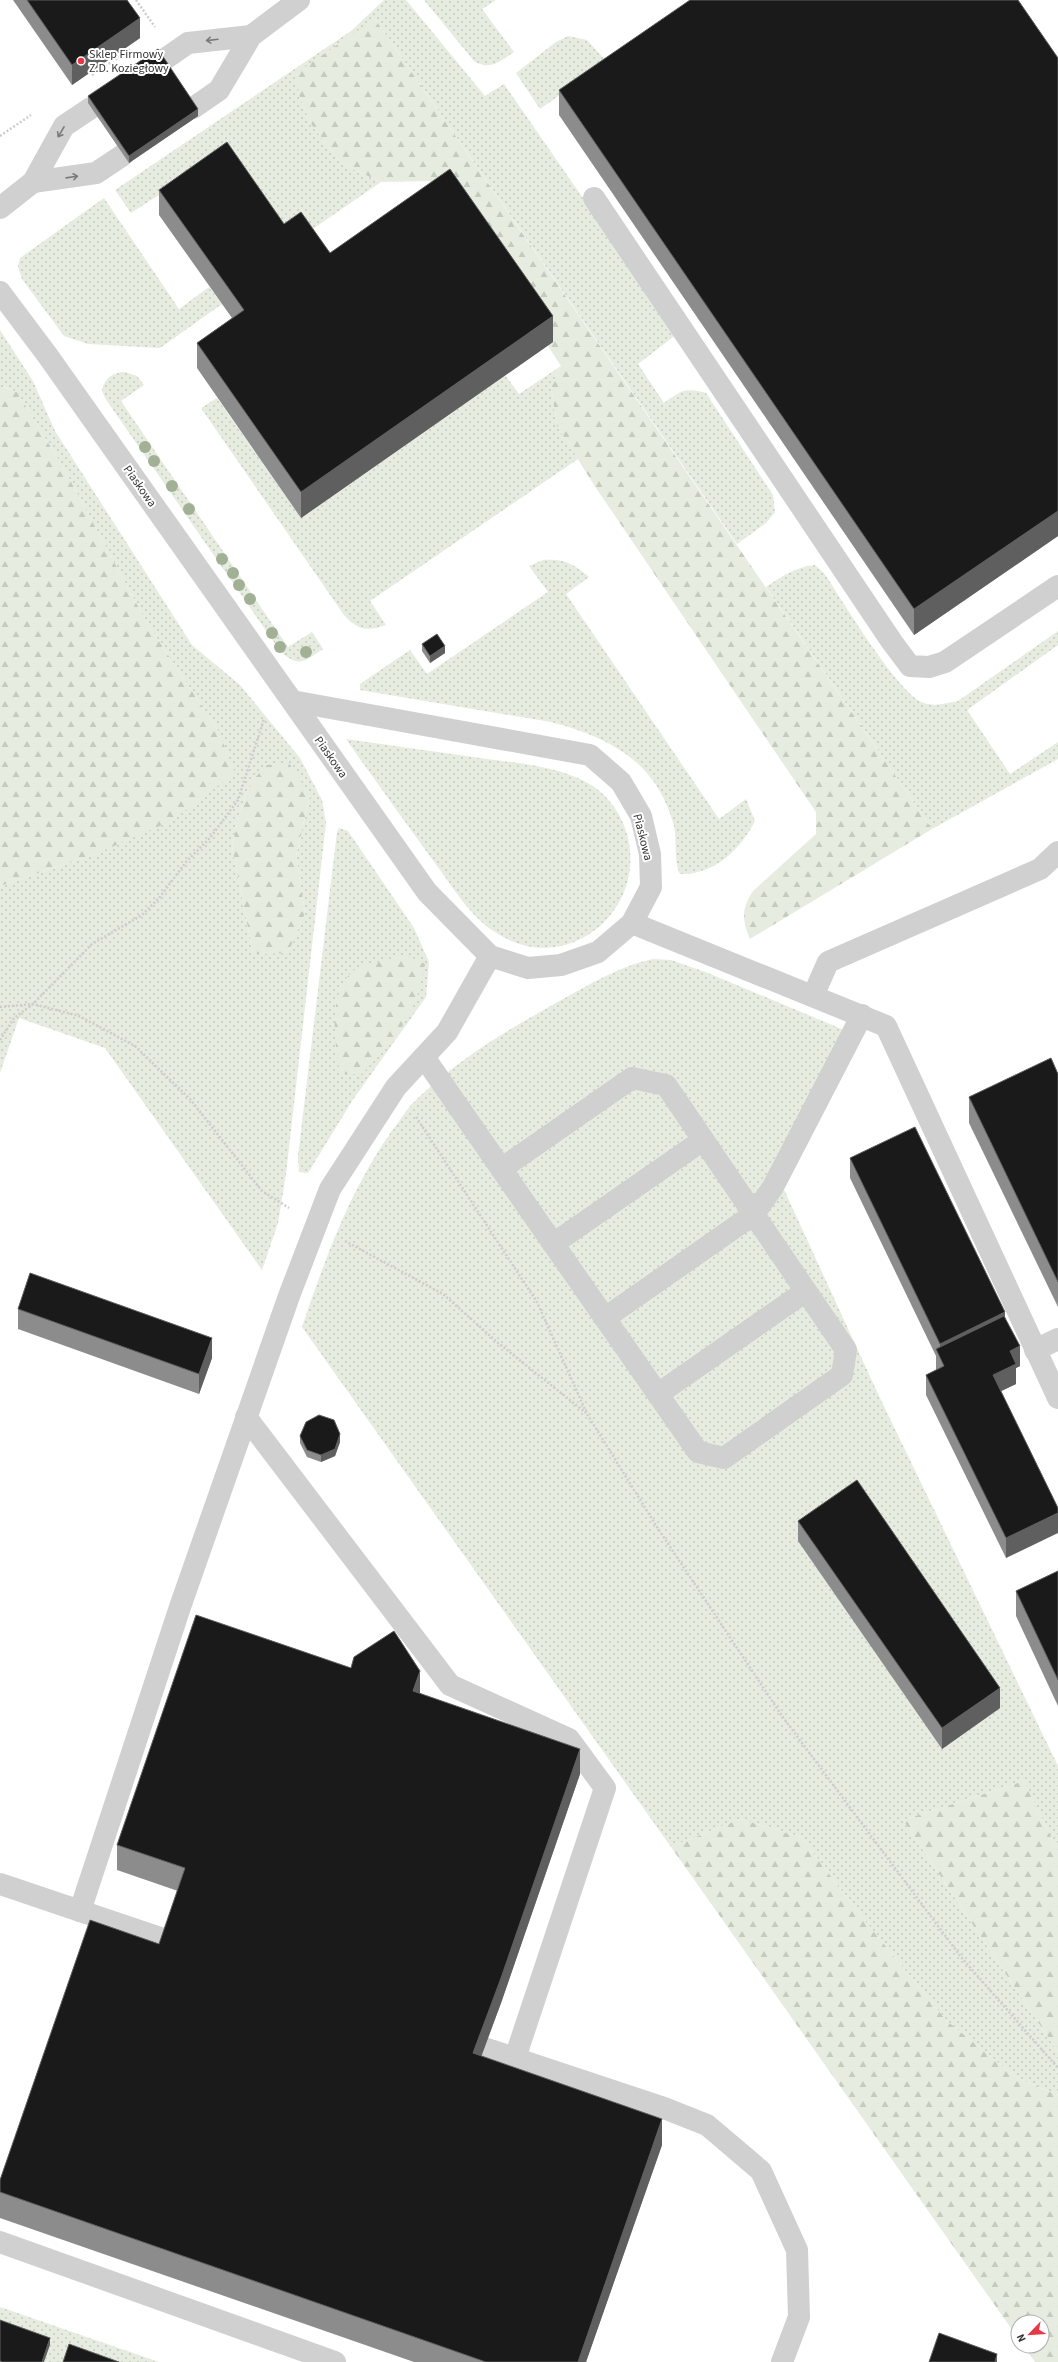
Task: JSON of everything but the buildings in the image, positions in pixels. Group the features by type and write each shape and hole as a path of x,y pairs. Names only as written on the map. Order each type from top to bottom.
{"street":[{"path":"193,108 219,90 251,36 299,0"},
{"path":"162,61 188,43 251,36"},
{"path":"0,208 33,182 64,126 91,108"},
{"path":"33,182 96,173 123,155"},
{"path":"594,198 888,636 910,666 929,667 945,662 1058,586"},
{"name":"Piaskowa","path":"0,292 427,892 490,956 528,968 561,965 598,952 632,923 651,887 650,854 640,816 620,782 590,755 292,701"},
{"path":"813,996 828,962 1040,869 1058,852"},
{"path":"632,923 886,1026 1058,1398"},
{"path":"80,1911 180,1607 246,1417 330,1189 396,1087 447,1032 490,956"},
{"path":"605,1318 754,1214 773,1187 862,1016"},
{"path":"424,1057 501,1169 698,1452 724,1458 842,1375 846,1350 666,1085 632,1078 501,1169"},
{"path":"554,1244 703,1140"},
{"path":"658,1394 806,1290"},
{"path":"1035,1350 1058,1339"},
{"path":"246,1417 450,1685 569,1739 605,1788 515,2058"},
{"path":"0,1884 169,1941"},
{"path":"484,2048 664,2108 707,2125 761,2171 798,2250 799,2317 782,2362"},
{"path":"0,2242 336,2362"}],"path":[{"path":"136,0 158,32"},
{"path":"86,80 138,45"},
{"path":"0,136 33,114"},
{"path":"0,1040 14,1018 33,1004 92,944 142,915 160,897 186,862 210,838 238,800 268,708 292,701"},
{"path":"0,1007 33,1004 79,1016 135,1046 190,1099 262,1191 316,1225 443,1294 496,1342 587,1414"},
{"path":"396,1087 536,1302 587,1414 657,1527 782,1716 961,1957 1058,2068"}],"green space":[{"path":"384,0 406,0 485,96 504,84 677,334 638,364 664,403 679,393 688,390 706,393 773,495 775,512 766,523 737,544 375,19 299,95 311,124 342,164 381,182 301,237 179,182 131,213 115,190 351,31"},
{"path":"424,0 496,0 482,9 514,52 495,64 485,65 474,61"},
{"path":"375,19 932,829 750,939 744,920 746,903 749,897 753,891 816,834 816,812 594,485 557,426 551,387 561,366 450,194 432,181 381,182 342,164 311,124 299,95 296,73"},
{"path":"568,36 587,40 607,62 540,109 516,73 556,42"},
{"path":"104,198 179,309 209,287 222,304 160,348 88,344 64,336 22,279 18,267 20,258"},
{"path":"0,330 33,381 55,431 192,645 240,685 300,758 322,800 326,823 286,1174 278,1223 262,1270 105,1048 19,1018 0,1073 0,886 96,854 219,732 147,623 63,467 17,392 4,387 0,390","holes":["251,782 310,795 296,856 305,913 288,952 253,954 232,846 241,808"]},
{"path":"561,366 551,387 557,426 578,459 370,601 386,625 368,629 358,627 344,615 201,408 217,398 301,518 505,375 519,394"},
{"path":"125,372 137,376 144,385 121,401 288,647 312,632 323,649 306,660 301,661 292,660 280,651 105,398 102,390 107,379 117,373"},
{"path":"3,387 17,392 63,467 147,623 219,732 235,773 173,820 96,854 0,886 0,390"},
{"path":"543,560 563,561 578,568 589,577 566,594 719,819 746,799 755,821 742,842 734,851 715,865 704,870 680,874 676,858 674,826 666,804 656,785 643,769 629,756 612,745 573,728 551,722 360,690 360,684 410,650 427,674 548,592 529,566"},
{"path":"815,565 824,573 871,645 900,683 913,696 924,703 937,705 958,701 1058,631 1058,645 967,710 1010,774 1058,742 1058,759 932,829 766,587 789,573"},
{"path":"346,739 548,768 574,776 593,786 605,796 615,808 625,828 630,857 627,884 615,909 598,928 575,941 550,948 522,945 495,932 476,917 460,898"},
{"path":"289,763 310,795 296,856 305,913 288,953 253,954 232,846 241,808 251,782 267,765"},
{"path":"339,828 348,831 414,928 429,962 426,997 352,1101 308,1173 299,1172 298,1156 337,832"},
{"path":"406,955 425,964 416,1001 396,1036 362,1074 340,1074 336,1048 335,1020 339,992 345,981 353,971 357,969 370,964"},
{"path":"653,959 671,960 708,973 856,1035 781,1183 879,1396 1058,1766 1058,1851 1024,1781 903,1820 1058,2052 1058,2095 1017,2078 946,2020 865,1921 801,1837 740,1819 671,1847 302,1327 329,1251 350,1202 376,1155 411,1105 426,1090 476,1051 512,1028 600,979 626,967"},
{"path":"1024,1781 1058,1851 1058,2052 903,1820"},
{"path":"740,1819 801,1837 865,1921 946,2020 1017,2078 1058,2095 1058,2362 1035,2362 1030,2354 1050,2354 1050,2314 1010,2314 1010,2327 671,1847"},
{"path":"0,2307 159,2362 44,2362 50,2345 0,2328"}],"place":[{"name":"Sklep Firmowy Z.D. Koziegłowy","path":"81,61"}]}
